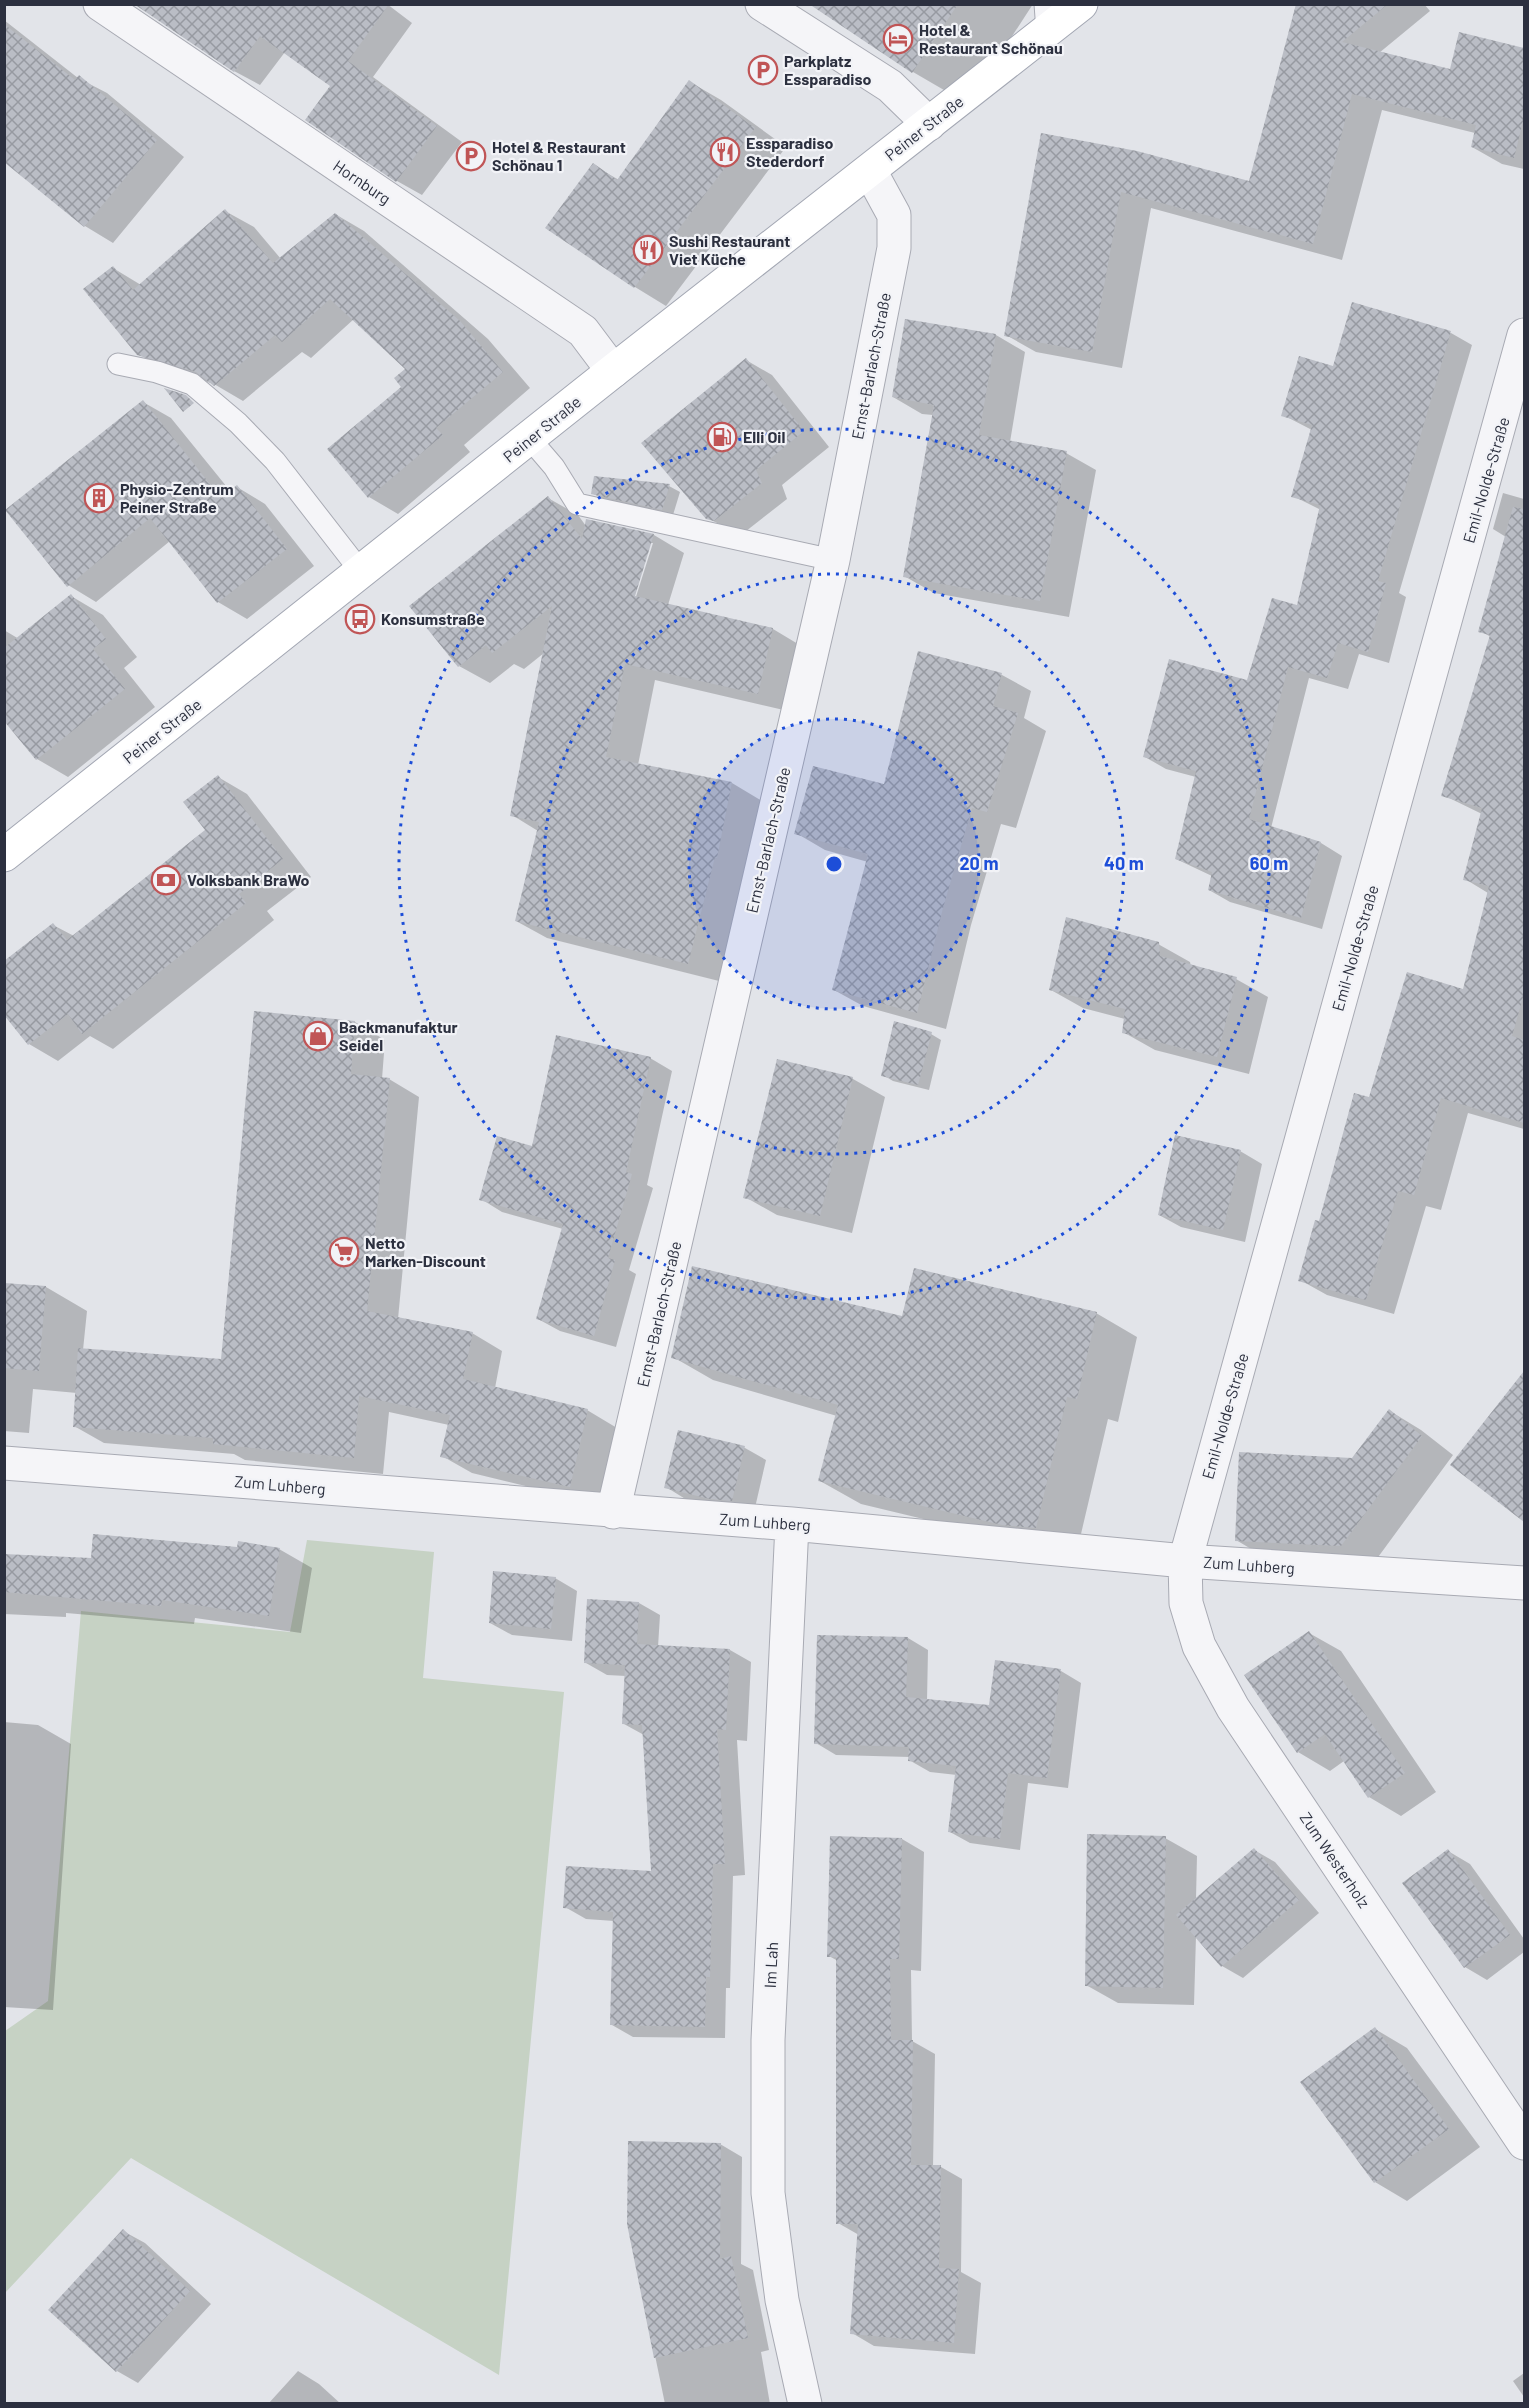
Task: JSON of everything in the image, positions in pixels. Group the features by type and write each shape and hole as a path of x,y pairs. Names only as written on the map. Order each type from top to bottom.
{"main road":[{"name":"Peiner Straße","path":"4,855 362,573 613,371 870,171 928,124 1046,18 1081,4"}],"street":[{"name":"Hornburg","path":"100,4 583,332 613,371"},
{"path":"762,4 890,86 928,124"},
{"name":"Ernst-Barlach-Straße","path":"613,1512 833,560 894,248 894,216 870,171"},
{"name":"Emil-Nolde-Straße","path":"1185,1561 1524,335"},
{"name":"Zum Luhberg","path":"4,1463 613,1512 792,1524 1185,1561 1524,1583"},
{"name":"Im Lah","path":"792,1524 768,2040 768,2193 782,2300 806,2403"},
{"name":"Zum Westerholz","path":"1185,1561 1186,1603 1199,1646 1233,1708 1524,2143"}],"lane":[{"path":"118,364 157,372 192,384 238,423 275,461 362,573"},
{"path":"530,439 554,467 577,504 833,560"}],"green space":[{"path":"307,1540 434,1552 423,1678 564,1692 499,2375 131,2158 5,2293 5,2031 48,2001 81,1611 290,1632"}],"building":[{"path":"134,4 389,4 348,61 437,126 396,182 305,120 330,86 260,36 234,72"},
{"name":"Hotel & Restaurant Schönau","path":"809,4 958,4 912,73"},
{"path":"1296,4 1388,4 1342,42 1450,69 1459,32 1524,48 1524,117 1514,158 1471,147 1476,125 1352,94 1313,244 1121,192 1092,352 1004,336 1041,133 1137,151 1249,181"},
{"path":"4,24 75,80 79,75 157,140 84,227 4,162"},
{"path":"689,80 755,128 634,288 545,228 593,163 617,180"},
{"path":"225,209 273,263 335,213 460,321 503,372 436,428 443,435 368,498 327,449 401,387 394,378 405,369 330,299 282,342 275,335 214,386 196,372 137,355 83,289 113,266 133,290"},
{"path":"1352,302 1451,331 1378,581 1386,583 1368,652 1338,643 1327,678 1288,667 1249,819 1321,842 1301,918 1208,890 1212,872 1175,859 1196,771 1143,757 1169,659 1247,680 1272,598 1297,605 1320,505 1291,497 1312,425 1281,416 1299,356 1333,366"},
{"path":"905,319 996,334 979,435 1067,451 1040,601 903,577 934,405 892,397"},
{"name":"Elli Oil","path":"746,358 804,431 756,470 762,483 714,521 706,519 641,443"},
{"path":"164,388 186,395 194,403 183,412"},
{"name":"Physio-Zentrum Peiner Straße","path":"143,400 221,498 237,485 287,549 217,603 150,518 67,587 5,510"},
{"path":"594,476 670,484 662,510 591,494"},
{"path":"548,496 582,539 586,519 654,534 635,596 773,628 758,694 625,664 606,757 732,782 717,858 715,857 688,964 515,921 539,822 510,816 552,606 492,653 486,645 458,667 409,606"},
{"path":"1513,507 1524,509 1524,994 1512,1036 1524,1040 1524,1123 1441,1098 1414,1195 1398,1191 1366,1300 1298,1281 1315,1220 1319,1221 1354,1093 1369,1097 1407,972 1463,989 1489,886 1463,880 1482,808 1441,796 1490,635 1478,632"},
{"path":"71,594 106,639 93,649 125,689 36,760 4,721 4,648"},
{"path":"918,651 1002,673 993,706 1018,713 987,812 972,808 943,908 917,1013 832,990 868,854 794,834 813,766 884,784"},
{"path":"218,775 283,859 239,894 246,903 82,1034 68,1014 28,1045 4,1015 4,961 53,923 67,940 205,830 183,802"},
{"path":"1066,917 1159,942 1160,956 1237,977 1217,1057 1122,1033 1125,1009 1049,990"},
{"path":"254,1011 355,1021 351,1074 390,1078 367,1311 473,1332 463,1379 588,1409 570,1487 440,1457 450,1415 359,1396 354,1458 213,1444 213,1438 73,1427 78,1348 221,1359"},
{"path":"894,1021 932,1032 918,1085 881,1076"},
{"path":"556,1035 651,1057 626,1172 632,1174 608,1258 615,1260 594,1336 536,1319 563,1224 479,1200 497,1136 532,1146"},
{"path":"777,1059 853,1077 820,1216 743,1198"},
{"path":"1175,1135 1241,1150 1223,1230 1158,1215"},
{"path":"692,1266 902,1316 914,1268 1097,1312 1077,1399 1067,1397 1036,1528 1002,1525 818,1481 838,1405 671,1358"},
{"path":"4,1283 46,1286 39,1371 4,1368"},
{"path":"1524,1371 1524,1522 1450,1465"},
{"path":"1389,1409 1422,1436 1341,1546 1235,1541 1239,1452 1352,1458"},
{"path":"678,1430 745,1446 732,1501 710,1499 664,1488"},
{"path":"93,1534 237,1547 238,1541 280,1548 269,1616 162,1600 161,1606 4,1592 4,1554 91,1558"},
{"path":"493,1571 556,1577 551,1629 489,1623"},
{"path":"587,1599 639,1602 637,1644 730,1649 726,1730 717,1729 725,1864 713,1864 710,1977 706,1977 705,2027 610,2025 613,1912 563,1908 566,1866 651,1871 642,1725 622,1724 625,1665 584,1663"},
{"path":"1309,1631 1405,1773 1368,1798 1325,1734 1297,1753 1244,1675"},
{"path":"817,1635 908,1637 906,1697 989,1705 995,1660 1061,1669 1047,1778 1008,1773 1000,1839 948,1832 956,1766 908,1761 909,1747 814,1744"},
{"path":"1087,1834 1166,1836 1163,1988 1085,1986"},
{"path":"830,1836 902,1838 899,1959 890,1959 891,2040 913,2040 911,2165 941,2165 939,2268 959,2269 954,2343 850,2334 858,2224 836,2224 836,1957 827,1957"},
{"path":"1254,1848 1299,1900 1221,1967 1176,1915"},
{"path":"1448,1849 1510,1935 1464,1968 1402,1883"},
{"path":"1375,2027 1449,2129 1374,2183 1300,2082"},
{"path":"628,2141 721,2143 720,2259 731,2256 748,2338 654,2358 627,2224"},
{"path":"123,2229 190,2291 116,2372 48,2310"}],"place":[{"name":"Hotel & Restaurant Schönau","path":"898,39"},
{"name":"Parkplatz Essparadiso","path":"763,70"},
{"name":"Essparadiso Stederdorf","path":"725,152"},
{"name":"Hotel & Restaurant Schönau 1","path":"471,156"},
{"name":"Sushi Restaurant Viet Küche","path":"648,250"},
{"name":"Elli Oil","path":"722,437"},
{"name":"Physio-Zentrum Peiner Straße","path":"99,498"},
{"name":"Konsumstraße","path":"360,619"},
{"name":"Volksbank BraWo","path":"166,880"},
{"name":"Backmanufaktur Seidel","path":"318,1036"},
{"name":"Netto Marken-Discount","path":"344,1252"}]}
